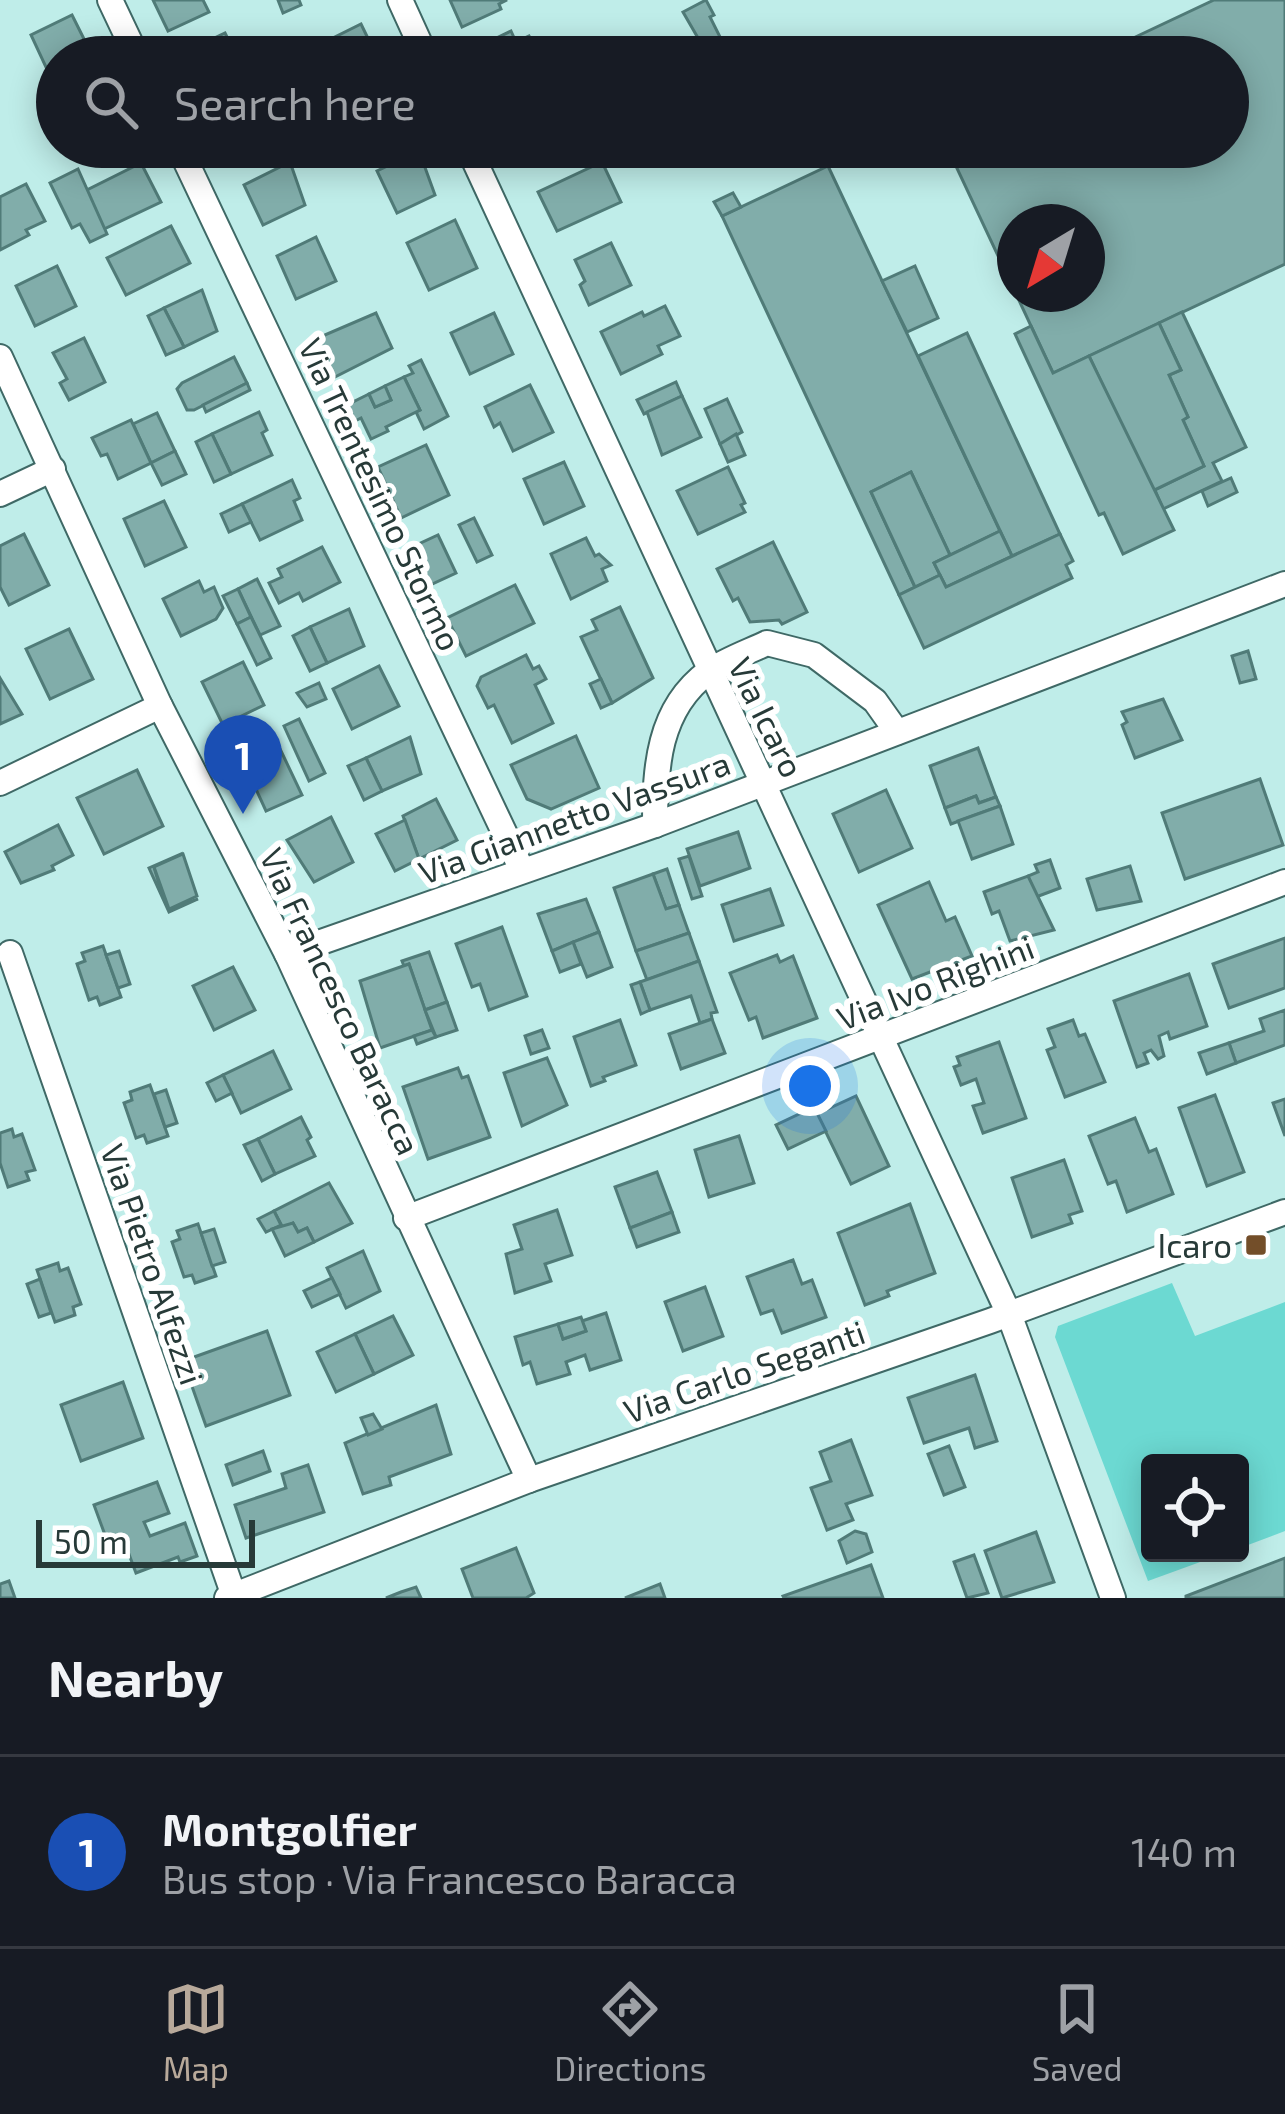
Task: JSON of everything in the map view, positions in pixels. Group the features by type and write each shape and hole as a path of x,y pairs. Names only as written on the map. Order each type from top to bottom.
{"street":[{"path":"110,0 127,36"},
{"path":"400,0 416,36"},
{"name":"Via Trentesimo Stormo","path":"189,168 522,870"},
{"name":"Via Icaro","path":"478,168 1009,1314 1113,1598"},
{"name":"Via Francesco Baracca","path":"0,356 160,706 287,955 529,1480"},
{"path":"0,494 53,469"},
{"name":"Via Giannetto Vassura","path":"287,955 655,825 1285,584"},
{"path":"655,825 655,763 676,706 708,672 767,643 814,656 875,701 897,732"},
{"path":"0,783 160,706"},
{"name":"Via Ivo Righini","path":"406,1218 1285,882"},
{"name":"Via Pietro Alfezzi","path":"10,953 230,1597"},
{"name":"Via Carlo Seganti","path":"230,1597 529,1480 1009,1314 1285,1212"}],"shaded area":[{"path":"1172,1283 1195,1336 1285,1302 1285,1531 1249,1545 1249,1454 1141,1454 1141,1562 1200,1562 1148,1581 1055,1337 1058,1326"}],"building":[{"path":"153,0 203,0 209,12 168,31"},
{"path":"278,0 299,0 301,5 283,13"},
{"path":"450,0 507,0 499,4 501,9 462,27"},
{"path":"706,0 720,36 697,36 683,12"},
{"path":"1214,0 1285,0 1285,264 1053,373 1024,312 1105,312 1105,204 997,204 997,254 957,168 1249,168 1249,36 1138,36"},
{"path":"72,15 82,36 36,36 36,46 31,35"},
{"path":"361,24 367,36 337,36"},
{"path":"131,168 144,168 161,202 104,229 85,191"},
{"path":"278,168 292,168 305,205 263,225 244,185"},
{"path":"425,168 435,195 397,213 377,171"},
{"path":"589,168 605,168 621,202 557,231 538,192"},
{"path":"829,168 1000,531 950,555 911,472 871,492 915,587 899,595 722,216"},
{"path":"78,169 107,234 90,242 80,224 72,228 50,183"},
{"path":"26,184 45,221 0,250 0,197"},
{"path":"733,193 741,207 722,216 714,202"},
{"path":"455,220 477,268 429,290 407,243"},
{"path":"171,226 190,263 126,295 107,258"},
{"path":"316,237 336,281 296,299 277,256"},
{"path":"611,243 631,285 589,305 575,260"},
{"path":"57,266 76,306 35,326 16,286"},
{"path":"915,266 938,318 907,332 882,281"},
{"path":"202,290 217,331 184,347 164,308"},
{"path":"665,306 680,336 658,346 662,354 621,374 601,332"},
{"path":"164,308 184,347 166,355 148,316"},
{"path":"1182,312 1246,447 1213,463 1222,481 1163,509 1155,490 1204,466 1169,375 1181,370 1159,323"},
{"path":"376,313 392,348 331,379 313,340"},
{"path":"494,313 513,354 470,374 451,333"},
{"path":"1159,323 1181,370 1169,375 1204,466 1152,491 1089,356"},
{"path":"1031,326 1053,373 1089,356 1174,530 1123,554 1104,513 1099,515 1015,334"},
{"path":"967,333 1060,534 1012,556 918,356"},
{"path":"84,338 105,382 69,400 60,383 67,379 53,353"},
{"path":"234,357 247,383 187,410 177,389 182,383"},
{"path":"421,360 448,416 424,429 404,377 413,373 409,366"},
{"path":"404,377 420,410 371,439 361,418 355,421 347,405 369,394 375,407 391,400 385,386"},
{"path":"676,382 682,396 644,414 637,400"},
{"path":"247,383 250,390 206,412 203,405"},
{"path":"530,385 553,432 513,451 500,423 494,427 485,407"},
{"path":"385,386 391,400 375,407 369,394"},
{"path":"682,396 701,437 662,455 647,412"},
{"path":"727,399 742,432 720,444 705,409"},
{"path":"259,412 272,455 231,474 212,434"},
{"path":"157,413 175,451 151,463 133,424"},
{"path":"131,420 151,463 118,479 107,454 101,456 92,438"},
{"path":"212,434 231,474 214,482 196,442"},
{"path":"736,434 745,455 728,462 720,444"},
{"path":"426,445 449,495 401,518 378,467"},
{"path":"175,451 186,474 162,485 151,463"},
{"path":"564,462 584,506 544,524 524,479"},
{"path":"728,467 745,512 698,534 677,491"},
{"path":"911,472 950,555 934,563 940,575 915,587 871,492"},
{"path":"1231,478 1237,492 1208,506 1202,491"},
{"path":"292,480 302,520 260,540 242,504"},
{"path":"164,501 186,547 145,566 124,519"},
{"path":"242,504 251,522 229,532 221,514"},
{"path":"474,518 492,555 477,562 459,525"},
{"path":"1000,531 1012,556 946,587 934,563"},
{"path":"24,534 49,585 9,605 0,587 0,546"},
{"path":"1060,534 1073,561 1066,565 1072,578 924,648 899,595 940,575 946,587"},
{"path":"438,535 456,573 430,585 410,548"},
{"path":"586,538 595,556 599,554 611,565 602,569 607,581 571,599 551,554"},
{"path":"773,542 807,612 782,624 779,620 750,622 717,569"},
{"path":"322,547 340,582 303,601 299,593 279,603 269,583 282,577 278,569"},
{"path":"257,579 280,626 260,635 238,589"},
{"path":"199,581 204,592 214,587 223,608 216,619 181,636 163,599"},
{"path":"515,585 534,623 466,656 447,618"},
{"path":"238,589 251,617 237,624 223,596"},
{"path":"620,607 653,678 612,703 581,637 597,630 592,620"},
{"path":"349,609 364,646 327,663 310,627"},
{"path":"251,617 271,658 257,665 237,624"},
{"path":"310,627 327,663 310,671 293,636"},
{"path":"69,629 93,679 50,699 26,649"},
{"path":"1248,651 1256,679 1240,683 1232,656"},
{"path":"526,655 546,679 535,685 553,723 512,743 494,705 488,708 477,686 481,677"},
{"path":"243,662 264,705 223,725 202,682"},
{"path":"379,666 399,706 352,729 333,689"},
{"path":"0,678 22,714 0,724"},
{"path":"601,679 612,703 601,708 590,684"},
{"path":"319,683 326,699 307,707 297,693"},
{"path":"1163,699 1182,740 1135,758 1122,712"},
{"path":"299,719 325,773 309,781 284,726"},
{"path":"272,732 302,795 266,811 237,748"},
{"path":"576,736 599,788 551,809 527,799 511,765"},
{"path":"410,737 421,774 382,791 366,758"},
{"path":"978,748 996,797 979,803 976,796 945,808 930,766"},
{"path":"366,758 382,791 364,800 348,766"},
{"path":"137,770 163,826 104,854 77,798"},
{"path":"1260,779 1283,845 1185,879 1162,813"},
{"path":"886,790 912,848 859,872 833,814"},
{"path":"976,796 979,803 996,797 1000,806 951,824 945,808"},
{"path":"436,799 457,840 419,859 403,816"},
{"path":"1000,806 1013,844 972,859 958,821"},
{"path":"331,817 353,862 314,882 287,840"},
{"path":"405,820 419,859 395,871 376,834"},
{"path":"58,825 73,855 52,866 54,870 21,883 5,852"},
{"path":"738,832 750,868 700,886 687,849"},
{"path":"183,853 154,867 162,894 169,909 198,899 169,912 149,868"},
{"path":"183,854 197,896 169,909 154,867"},
{"path":"689,856 702,896 692,899 679,859"},
{"path":"1050,860 1060,888 1036,897 1028,876 1038,872 1035,865"},
{"path":"1130,866 1141,901 1097,910 1087,879"},
{"path":"667,869 679,905 666,909 653,874"},
{"path":"653,874 666,909 679,905 689,933 636,951 614,888"},
{"path":"1028,876 1054,930 1010,941 999,911 992,914 984,892"},
{"path":"929,882 946,921 955,917 972,956 912,979 878,905"},
{"path":"770,889 783,925 734,941 722,905"},
{"path":"586,899 599,932 552,951 538,914"},
{"path":"502,927 527,996 489,1010 480,984 472,987 456,944"},
{"path":"599,932 612,967 587,977 573,942"},
{"path":"689,933 699,961 647,980 636,951"},
{"path":"1285,938 1285,988 1229,1008 1213,964"},
{"path":"573,942 581,964 560,972 552,951"},
{"path":"103,946 121,997 100,1005 97,997 89,1000 77,964 85,961 82,953"},
{"path":"119,951 130,984 118,988 106,955"},
{"path":"429,952 447,1002 425,1010 409,964 404,966 402,961"},
{"path":"777,955 780,962 793,956 817,1018 763,1038 756,1017 749,1020 730,973"},
{"path":"699,961 717,1012 711,1013 712,1019 700,1023 691,996 650,1010 640,982"},
{"path":"409,964 432,1030 380,1048 360,981"},
{"path":"233,967 255,1010 214,1030 193,986"},
{"path":"1189,974 1207,1026 1170,1039 1168,1032 1159,1036 1164,1056 1158,1059 1151,1050 1144,1053 1148,1063 1137,1067 1114,1001"},
{"path":"640,982 650,1010 641,1014 631,985"},
{"path":"447,1002 457,1030 436,1037 425,1010"},
{"path":"1285,1010 1285,1045 1236,1063 1229,1043 1264,1031 1260,1019"},
{"path":"712,1019 725,1053 681,1069 669,1034"},
{"path":"620,1020 636,1065 591,1086 574,1037"},
{"path":"1073,1020 1079,1036 1085,1034 1105,1082 1065,1097 1047,1050 1055,1047 1048,1029"},
{"path":"432,1030 436,1037 417,1044 414,1036"},
{"path":"542,1030 549,1048 531,1054 525,1036"},
{"path":"999,1042 1026,1118 983,1133 973,1106 984,1103 976,1079 961,1085 954,1067 960,1065 957,1057"},
{"path":"1229,1043 1236,1063 1207,1074 1199,1053"},
{"path":"273,1051 291,1089 241,1113 223,1075"},
{"path":"547,1058 567,1105 522,1126 504,1073"},
{"path":"458,1068 462,1078 468,1076 490,1137 428,1159 403,1087"},
{"path":"223,1075 232,1093 216,1101 207,1083"},
{"path":"150,1085 168,1136 147,1143 144,1135 136,1138 124,1103 132,1100 130,1092"},
{"path":"166,1090 177,1123 165,1127 154,1094"},
{"path":"1215,1095 1244,1172 1207,1186 1179,1108"},
{"path":"856,1096 889,1166 851,1184 817,1114"},
{"path":"1285,1099 1285,1136 1273,1103"},
{"path":"814,1107 826,1131 788,1149 776,1125"},
{"path":"301,1117 315,1156 275,1174 258,1139"},
{"path":"1135,1118 1149,1152 1156,1149 1173,1194 1127,1212 1116,1181 1108,1184 1089,1136"},
{"path":"12,1129 14,1137 22,1134 35,1170 26,1172 29,1180 8,1187 0,1163 0,1133"},
{"path":"739,1136 754,1183 709,1197 695,1150"},
{"path":"258,1139 275,1174 262,1181 244,1145"},
{"path":"1064,1160 1082,1211 1069,1215 1072,1223 1032,1237 1012,1178"},
{"path":"657,1172 672,1212 630,1228 615,1187"},
{"path":"329,1183 352,1223 314,1242 307,1228 298,1232 293,1223 283,1228 274,1211"},
{"path":"910,1204 935,1273 865,1305 838,1233"},
{"path":"557,1210 572,1255 545,1264 551,1281 515,1293 506,1254 522,1249 514,1225"},
{"path":"274,1211 281,1225 266,1232 258,1219"},
{"path":"672,1212 679,1232 637,1247 630,1228"},
{"path":"293,1223 298,1232 307,1228 314,1242 285,1256 272,1229"},
{"path":"198,1224 216,1276 195,1283 192,1275 184,1277 172,1242 180,1239 177,1231"},
{"path":"214,1229 225,1262 212,1266 201,1233"},
{"path":"363,1251 380,1291 346,1308 327,1268"},
{"path":"793,1260 802,1284 812,1280 826,1317 782,1333 773,1310 761,1314 747,1277"},
{"path":"58,1263 60,1271 68,1268 81,1304 73,1307 75,1315 55,1322 37,1270"},
{"path":"332,1278 340,1294 312,1307 304,1291"},
{"path":"40,1279 51,1313 39,1317 27,1284"},
{"path":"705,1287 723,1336 683,1351 665,1302"},
{"path":"606,1313 621,1360 590,1370 585,1355 566,1362 570,1374 537,1384 530,1362 523,1365 515,1337 558,1324 563,1339 586,1331 582,1321"},
{"path":"393,1316 413,1355 374,1374 355,1334"},
{"path":"581,1317 586,1331 563,1339 558,1324"},
{"path":"267,1331 290,1395 206,1426 183,1361"},
{"path":"355,1334 374,1374 336,1392 317,1352"},
{"path":"975,1375 997,1441 975,1448 969,1428 924,1443 908,1398"},
{"path":"123,1382 143,1438 81,1461 61,1405"},
{"path":"436,1405 451,1454 389,1477 391,1485 363,1494 345,1443"},
{"path":"373,1414 382,1429 368,1435 361,1418"},
{"path":"851,1440 872,1495 846,1504 853,1520 827,1530 811,1488 831,1481 820,1452"},
{"path":"949,1446 965,1487 944,1495 928,1454"},
{"path":"263,1451 270,1471 233,1485 226,1465"},
{"path":"308,1465 324,1512 246,1538 235,1505 286,1488 282,1474"},
{"path":"157,1482 169,1513 144,1522 150,1536 185,1523 197,1556 180,1562 178,1557 136,1573 127,1549 112,1554 94,1505"},
{"path":"855,1531 866,1534 872,1552 847,1563 839,1541"},
{"path":"1036,1532 1054,1582 1002,1598 985,1551"},
{"path":"516,1548 534,1593 526,1598 473,1598 462,1569"},
{"path":"974,1555 988,1593 967,1598 954,1562"},
{"path":"1285,1558 1285,1598 1186,1598 1186,1596"},
{"path":"871,1565 883,1598 783,1596"},
{"path":"9,1581 15,1598 0,1598 0,1584"},
{"path":"660,1584 665,1598 625,1598"},
{"path":"416,1587 421,1598 386,1598 401,1592"}],"place":[{"name":"Montgolfier","path":"243,814"},
{"name":"Icaro","path":"1256,1245"}]}
